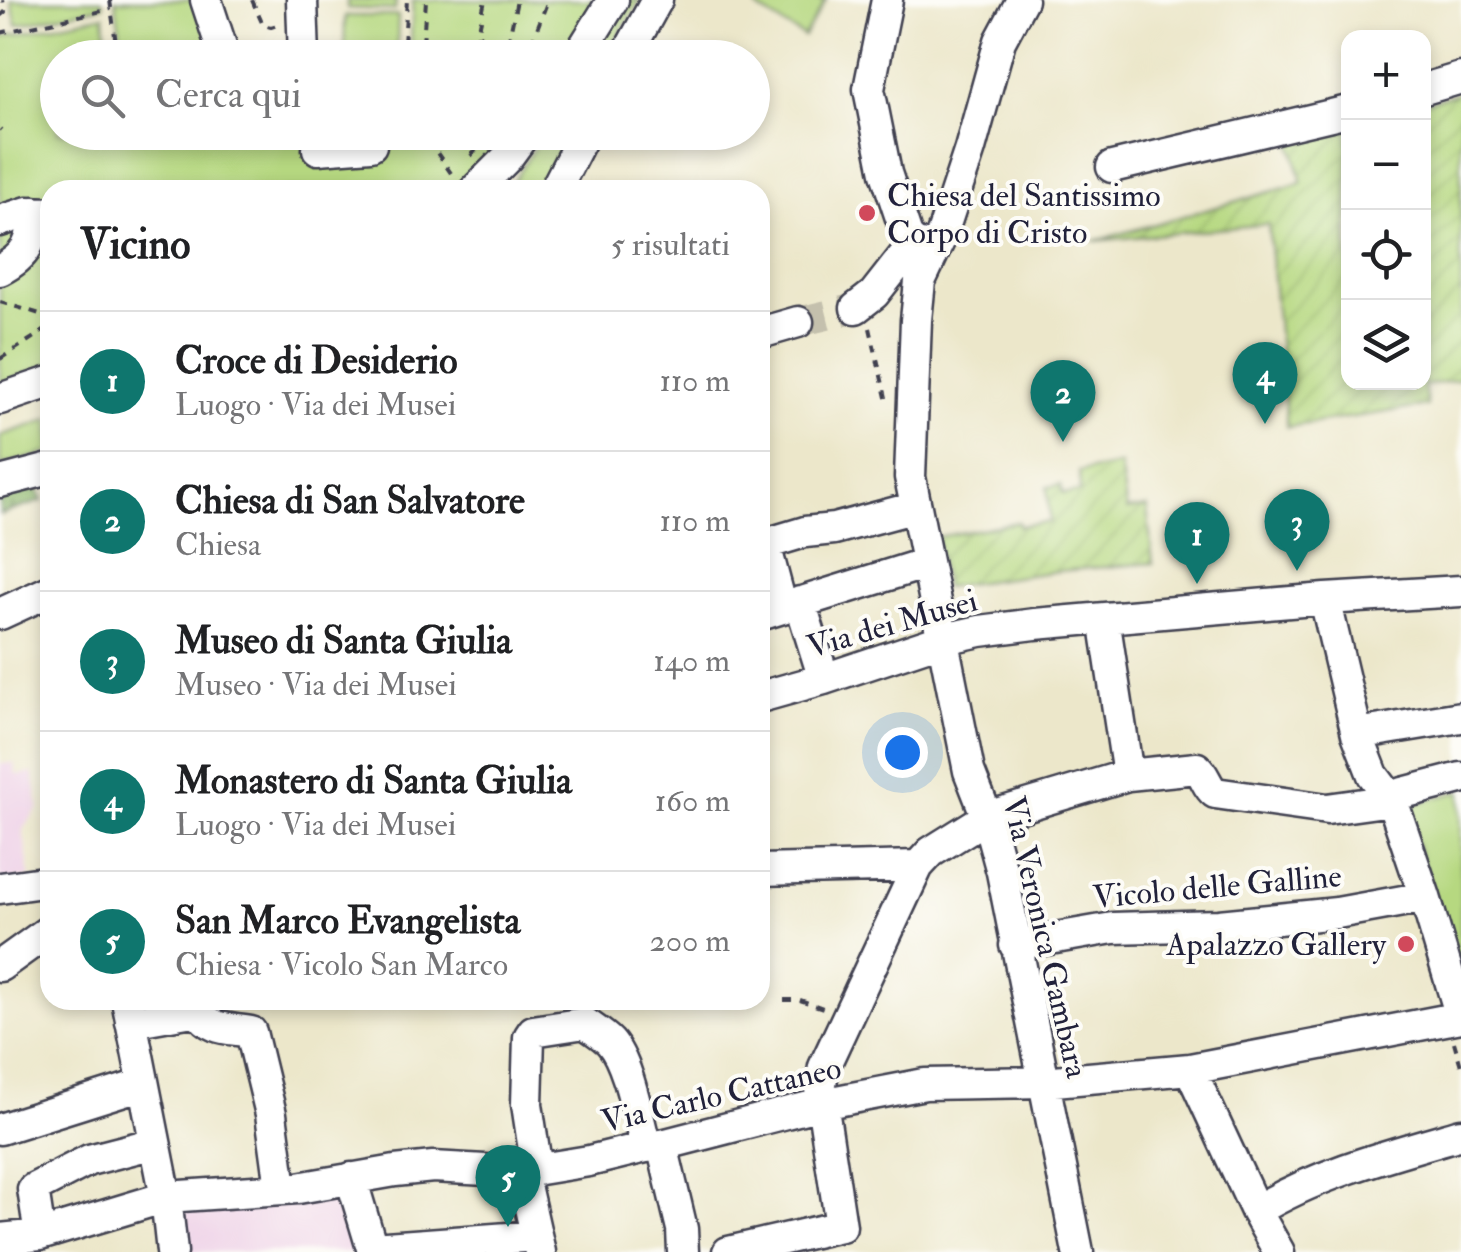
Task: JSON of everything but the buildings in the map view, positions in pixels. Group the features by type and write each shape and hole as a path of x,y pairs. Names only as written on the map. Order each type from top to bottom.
{"street":[{"path":"206,0 218,40"},
{"path":"588,40 613,0"},
{"path":"635,40 656,0"},
{"path":"865,301 925,247 908,236 886,173 869,89 887,0"},
{"name":"Via Veronica Gambara","path":"1022,0 1000,41 970,149 925,247 916,320 910,477 969,771 1002,872 1078,1252"},
{"path":"293,6 300,40"},
{"path":"1431,87 1461,78"},
{"path":"1112,167 1341,113"},
{"path":"471,180 507,158 513,150"},
{"path":"560,180 576,150"},
{"path":"0,221 40,213"},
{"path":"0,270 15,262 32,242 40,219"},
{"path":"770,329 798,322"},
{"path":"0,399 40,385"},
{"path":"0,482 40,472"},
{"path":"770,542 916,508"},
{"path":"780,608 927,563"},
{"path":"770,565 780,608 824,679"},
{"name":"Via dei Musei","path":"770,694 944,639 1036,624 1461,591"},
{"path":"0,614 40,596"},
{"path":"1325,599 1357,734 1374,775 1392,800 1461,1017"},
{"path":"1104,618 1128,776"},
{"path":"1357,734 1461,717"},
{"path":"728,1252 788,1245 840,1226 820,1096 824,1067 918,866 931,852 987,817 1128,776 1197,768 1215,792 1326,809 1392,800 1403,793 1461,778"},
{"path":"770,870 918,866"},
{"path":"0,888 40,882"},
{"name":"Vicolo delle Galline","path":"1015,945 1113,928 1219,924 1336,913 1425,897"},
{"path":"0,966 40,937"},
{"path":"172,1252 166,1197 129,1011 198,1010 215,1028 251,1032 271,1114 281,1188"},
{"path":"350,1178 372,1248 538,1244 526,1104 528,1037 575,1012 616,1050 682,1228 681,1252"},
{"name":"Via Carlo Cattaneo","path":"0,1239 40,1235 166,1197 298,1188 395,1170 433,1167 530,1171 589,1161 654,1146 820,1096 925,1084 1043,1082 1190,1069 1461,1017"},
{"path":"1190,1069 1279,1252"},
{"path":"0,1129 143,1084"},
{"path":"1256,1211 1284,1193 1376,1159 1461,1134"},
{"path":"40,1235 33,1189 90,1160 155,1143"}],"path":[{"path":"0,16 5,12 3,0"},
{"path":"110,0 115,40"},
{"path":"252,0 263,26 281,23 293,6"},
{"path":"404,40 407,0"},
{"path":"423,40 426,0"},
{"path":"478,40 486,0"},
{"path":"509,40 518,0"},
{"path":"533,40 548,0"},
{"path":"0,33 111,9"},
{"path":"479,34 482,40"},
{"path":"434,150 461,180"},
{"path":"865,301 888,410"},
{"path":"0,302 40,313"},
{"path":"0,358 40,333"},
{"path":"784,1000 800,1000 848,1018"}],"shaded area":[{"path":"14,763 16,775 33,773 39,808 23,829 30,877 0,882 0,764"},
{"path":"346,1184 369,1252 191,1252 183,1202"}],"green space":[{"path":"11,0 102,0 103,6 17,25"},
{"path":"115,0 199,0 211,40 121,40"},
{"path":"347,0 396,0 395,10 347,8"},
{"path":"413,0 604,0 579,40 411,40"},
{"path":"622,0 640,0 615,40 598,40"},
{"path":"762,0 826,0 804,37 757,8"},
{"path":"104,15 106,40 40,40 40,150 500,150 469,180 40,180 40,369 0,384 0,37"},
{"path":"345,16 398,16 397,40 344,40"},
{"path":"1461,92 1461,379 1431,385 1431,120 1431,101"},
{"path":"1341,127 1341,390 1425,390 1427,406 1287,427 1268,224 1094,241 1302,183 1291,141"},
{"path":"533,150 559,150 544,180 513,180"},
{"path":"40,422 40,455 0,466 0,436"},
{"path":"1120,465 1127,510 1147,507 1153,563 944,587 937,537 1018,522 1019,526 1050,522 1047,487 1061,485 1063,494 1080,492 1079,472"},
{"path":"37,487 40,502 0,515 0,496"},
{"path":"1461,791 1461,988 1405,806"}],"tunnel":[{"path":"798,322 856,308"}],"place":[{"name":"Chiesa del Santissimo Corpo di Cristo","path":"867,213"},
{"name":"Monastero di Santa Giulia","path":"1265,424"},
{"name":"Chiesa di San Salvatore","path":"1063,442"},
{"name":"Museo di Santa Giulia","path":"1297,571"},
{"name":"Croce di Desiderio","path":"1197,584"},
{"name":"Apalazzo Gallery","path":"1406,944"},
{"name":"San Marco Evangelista","path":"508,1227"}]}
